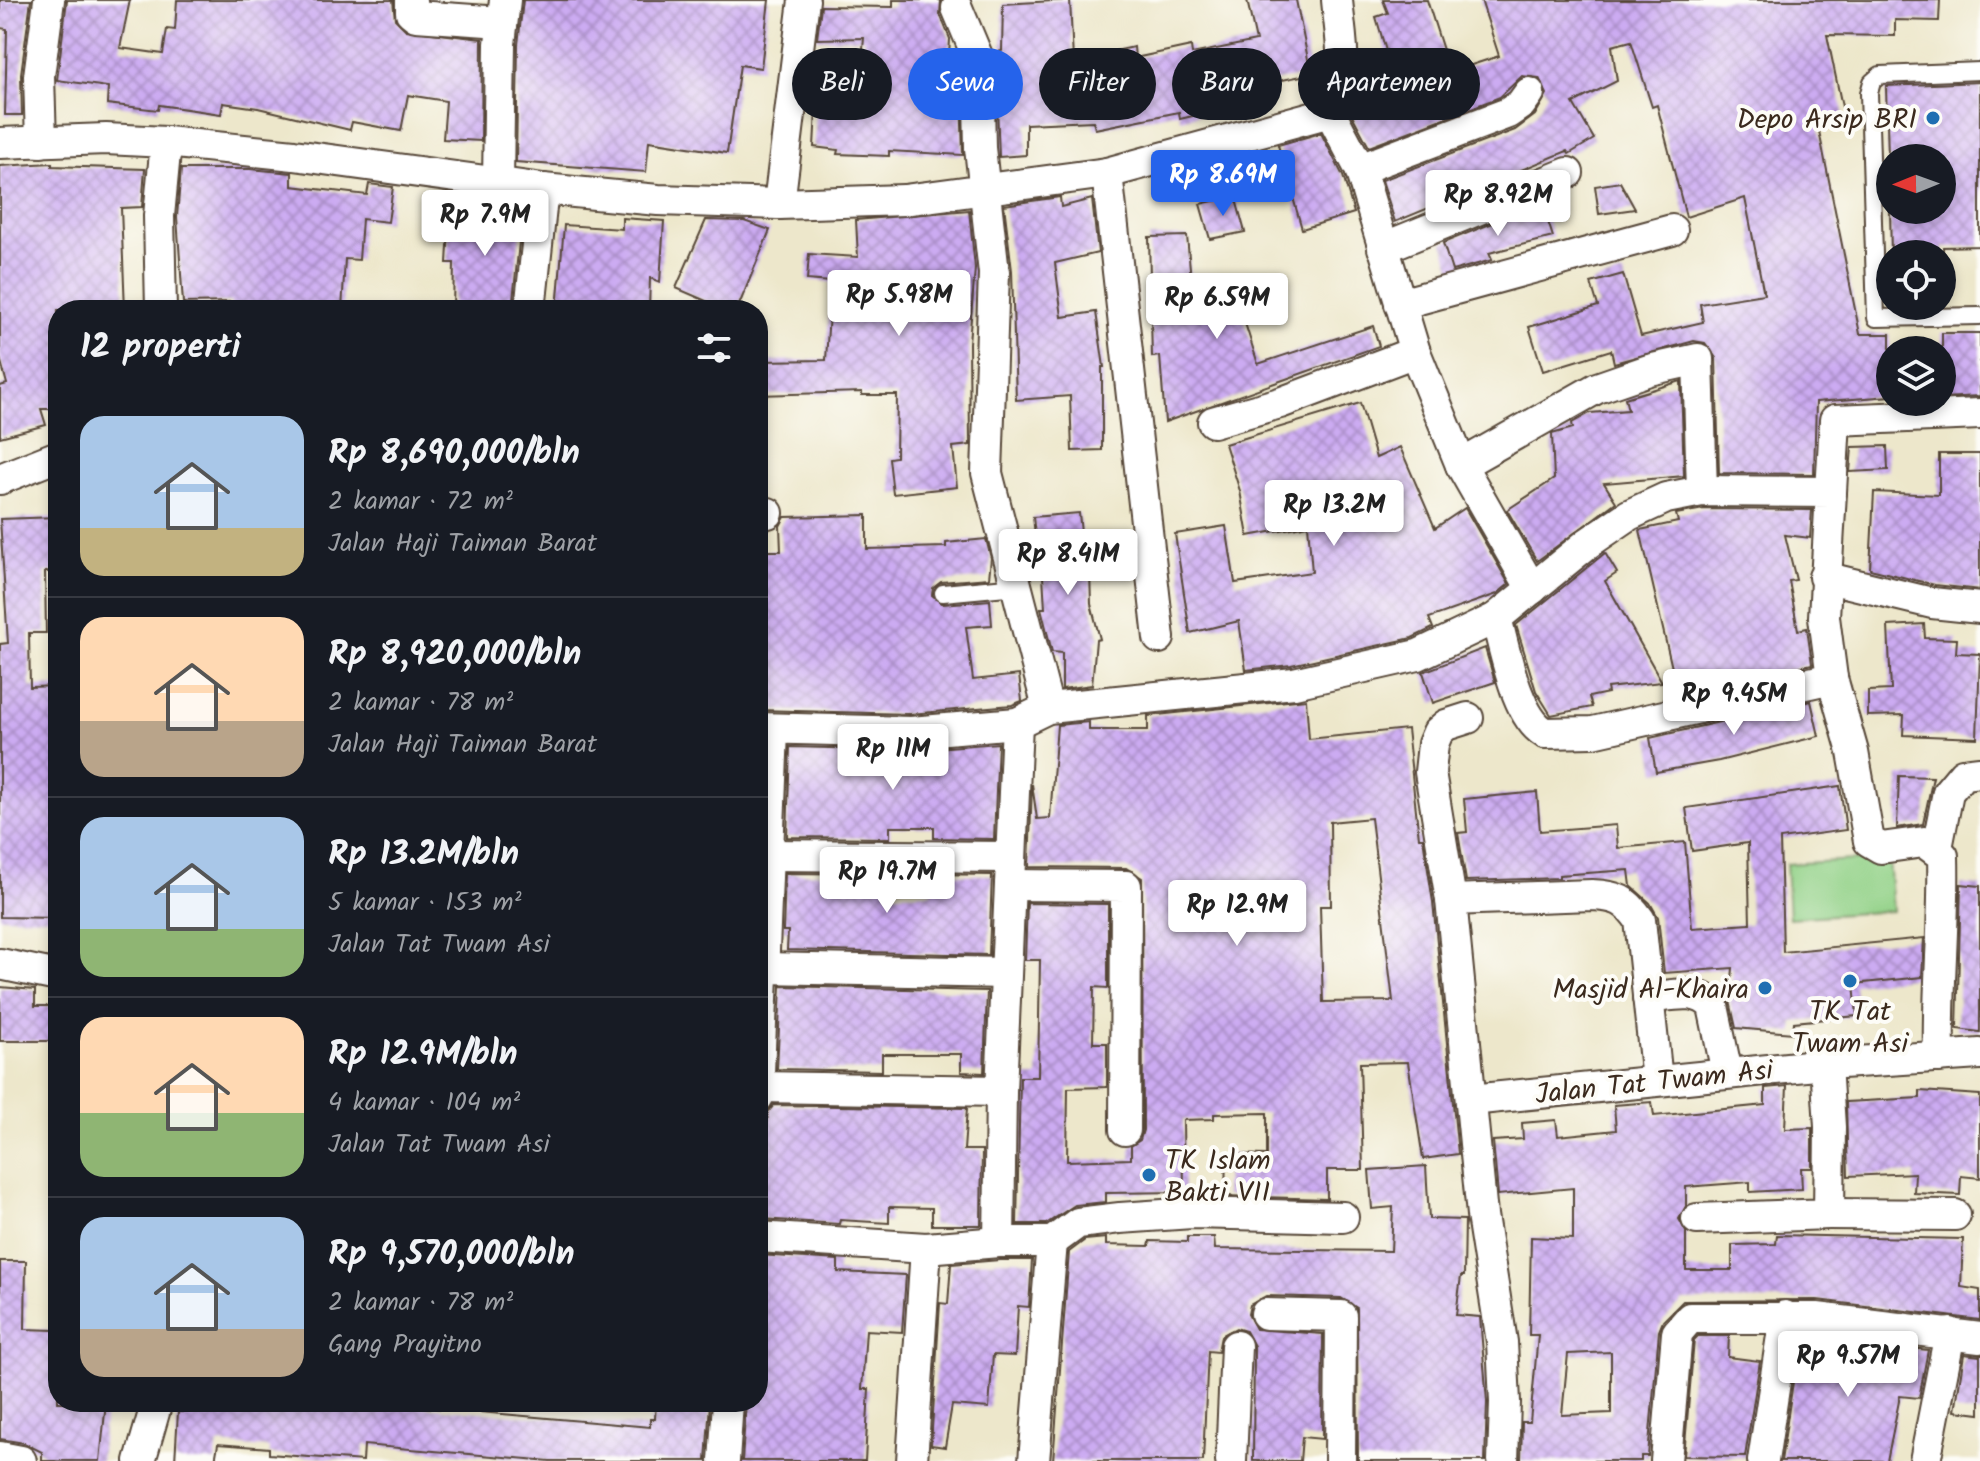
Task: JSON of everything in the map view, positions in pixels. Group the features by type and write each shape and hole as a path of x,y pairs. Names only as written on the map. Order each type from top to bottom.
{"street":[{"path":"41,142 39,76 49,0"},
{"path":"411,0 411,12 416,16 503,11 498,182"},
{"path":"779,204 804,0"},
{"path":"1337,0 1339,48"},
{"path":"957,8 958,18 978,58 984,191 994,285 987,473 1048,708"},
{"path":"1360,169 1508,113 1521,104 1529,93"},
{"path":"0,143 106,139 166,142 543,189 658,200 779,204 904,200 1107,173 1301,120"},
{"path":"1334,120 1360,169 1415,352 1461,465 1532,589"},
{"path":"161,300 159,216 166,142"},
{"path":"1107,173 1159,638"},
{"path":"1383,248 1568,173"},
{"path":"531,300 543,189"},
{"path":"1400,304 1672,230"},
{"path":"1213,422 1321,389 1415,352"},
{"path":"1461,465 1597,388 1649,370 1698,359 1702,491"},
{"path":"1939,1057 1937,1003 1944,893 1943,856 1937,848 1924,842 1881,848 1869,841 1853,752 1832,678 1824,617 1824,577 1835,420 1980,414"},
{"path":"0,479 48,460"},
{"path":"768,729 911,732 1017,723 1048,708 1307,680 1418,655 1496,618 1629,515 1666,498 1702,491 1831,492"},
{"path":"1824,577 1932,603 1980,608"},
{"path":"1496,618 1520,697 1531,721 1545,733 1593,732 1832,678"},
{"path":"1468,718 1446,725 1433,744 1430,772 1451,900 1486,1245 1502,1342 1505,1402 1503,1461"},
{"path":"999,1242 1005,973 1017,723"},
{"path":"1937,848 1948,792 1963,774 1980,772"},
{"path":"768,855 1010,871 1126,886 1125,1130"},
{"path":"1451,900 1614,896 1628,903 1640,920 1657,1080"},
{"path":"0,964 48,974"},
{"path":"768,968 1005,973"},
{"path":"1648,998 1694,994 1708,1000 1713,1006 1727,1073"},
{"name":"Jalan Tat Twam Asi","path":"1471,1100 1826,1064 1980,1054"},
{"path":"1826,1064 1830,1127 1829,1214"},
{"path":"768,1087 1001,1091"},
{"path":"768,1238 926,1248 999,1242 1052,1242 1078,1223 1120,1218 1192,1213 1343,1217"},
{"path":"1697,1219 1829,1214 1955,1215"},
{"path":"1034,1461 1052,1242"},
{"path":"912,1461 926,1248"},
{"path":"1266,1314 1341,1316 1340,1461"},
{"path":"1763,1461 1785,1316"},
{"path":"1666,1461 1677,1333 1690,1318 1785,1316 1980,1338"},
{"path":"1925,1461 1950,1333"},
{"path":"1231,1461 1236,1346"},
{"path":"140,1461 154,1412"},
{"path":"724,1461 727,1412"},
{"path":"0,1457 21,1461"}],"lane":[{"path":"1980,71 1880,75 1872,82 1869,93 1876,318 1980,316"},
{"path":"943,593 1017,586"}],"green space":[{"path":"1889,858 1893,911 1789,918 1786,864"}],"building":[{"path":"0,0 31,0 21,74 22,115 5,115 7,29 0,28"},
{"path":"67,0 130,0 120,48 163,54 167,29 175,30 177,0 393,0 395,19 406,30 482,39 481,141 443,139 446,101 408,95 401,131 352,122 350,130 223,103 221,114 159,105 158,110 107,104 108,87 57,80"},
{"path":"523,0 769,0 761,68 740,65 727,153 649,141 646,172 516,162 518,45"},
{"path":"893,0 941,0 940,14 950,39 949,48 908,48 908,120 962,120 963,155 889,151 889,156 837,154 838,150 814,147 815,120 892,120 892,48 863,48 864,38 817,39 821,6 893,7"},
{"path":"1070,0 1072,48 1039,48 1039,120 1139,120 1095,129 1093,121 1026,124 1026,155 999,157 998,120 1023,120 1023,48 1002,48 1003,4"},
{"path":"1247,0 1296,0 1306,48 1298,48 1298,77 1282,80 1282,48 1222,48 1256,41"},
{"path":"1383,0 1427,0 1442,48 1385,48 1376,17 1388,13"},
{"path":"1481,0 1940,0 1939,21 1895,20 1895,36 1827,35 1845,121 1818,126 1860,334 1890,336 1876,336 1876,397 1816,402 1814,474 1719,473 1716,358 1705,343 1694,341 1614,363 1611,350 1543,371 1529,327 1598,306 1591,283 1623,274 1641,336 1703,322 1700,304 1764,294 1745,198 1686,217 1657,105 1652,107 1631,41 1612,46 1617,81 1573,103 1594,139 1569,154 1567,151 1395,222 1382,180 1515,130 1535,115 1547,94 1539,78 1522,76 1500,97 1480,105 1480,62 1499,56"},
{"path":"1172,50 1172,113 1156,117 1156,54"},
{"name":"Depo Arsip BRI","path":"1980,82 1980,246 1956,247 1956,240 1891,240 1890,224 1956,224 1956,144 1888,144 1886,86"},
{"path":"1355,120 1440,120 1369,147"},
{"path":"1321,133 1343,176 1354,213 1302,229 1278,145"},
{"path":"52,163 52,166 145,169 142,207 121,208 125,300 48,300 48,409 41,409 46,425 0,437 0,386 7,384 0,358 0,166"},
{"path":"181,169 250,169 292,173 292,186 367,195 369,184 393,187 388,222 362,219 359,260 345,259 343,300 183,300 177,217"},
{"path":"1620,182 1635,209 1599,214 1595,186"},
{"path":"1235,196 1245,232 1210,239 1200,204"},
{"path":"1060,197 1061,207 1092,199 1098,253 1055,263 1062,317 1096,312 1104,367 1102,450 1072,451 1070,396 1016,400 1012,271 1004,205"},
{"path":"500,203 523,204 513,300 453,300 454,263 447,263 450,211 500,214"},
{"path":"1542,203 1553,237 1489,253 1492,260 1452,271 1443,243"},
{"path":"969,210 975,268 969,343 970,445 953,447 957,487 893,494 889,458 896,457 897,395 862,395 862,392 768,395 768,361 826,360 831,282 807,280 809,254 858,257 856,220"},
{"path":"622,218 664,221 660,282 650,278 649,300 558,300 564,225 622,229"},
{"path":"706,220 744,221 770,230 741,300 704,300 676,288"},
{"path":"1187,236 1194,312 1237,298 1258,364 1373,326 1379,346 1165,422 1160,356 1152,357 1149,237"},
{"path":"1942,333 1980,333 1980,396 1956,397 1956,336 1942,336"},
{"path":"1681,381 1684,476 1604,483 1616,502 1537,561 1507,510 1554,479 1552,434 1573,428 1572,423 1590,413 1628,410 1625,398"},
{"path":"1360,403 1376,458 1400,447 1435,528 1465,508 1509,584 1497,594 1429,618 1433,628 1412,638 1291,665 1246,670 1239,621 1190,633 1175,534 1226,526 1235,583 1312,572 1308,525 1248,536 1240,491 1225,444"},
{"path":"1887,446 1888,470 1850,472 1852,447"},
{"path":"1939,454 1980,454 1980,590 1935,585 1870,569 1874,492 1939,495"},
{"path":"1704,509 1812,510 1810,538 1785,535 1796,580 1789,581 1798,630 1807,628 1812,664 1678,694 1640,530 1678,522 1676,514"},
{"path":"1079,513 1085,572 1090,572 1091,604 1100,639 1096,640 1092,685 1062,689 1062,653 1052,652 1041,608 1045,608 1041,543 1036,544 1033,517"},
{"path":"867,515 867,549 946,547 946,543 986,539 991,558 989,578 941,582 933,588 932,595 943,604 990,600 992,625 966,627 973,680 1019,675 1022,701 1012,705 910,714 768,710 768,551 781,551 780,526 785,517"},
{"path":"48,517 46,633 29,633 30,687 48,686 48,918 0,917 0,644 8,643 0,519"},
{"path":"1605,553 1617,573 1605,581 1662,682 1607,688 1608,693 1589,697 1592,707 1551,715 1536,691 1516,625"},
{"path":"1924,624 1925,638 1957,639 1956,653 1980,654 1977,738 1903,735 1904,715 1868,716 1868,691 1891,690 1888,626"},
{"path":"1485,648 1495,682 1433,703 1423,672"},
{"path":"1306,699 1309,739 1407,729 1419,838 1423,838 1433,902 1458,1154 1423,1159 1408,1062 1360,1063 1363,1170 1327,1170 1327,1199 1225,1196 1226,1154 1267,1155 1267,1113 1214,1114 1214,1119 1183,1120 1184,1192 1106,1193 1106,1202 1075,1205 1046,1224 1017,1224 1020,1077 1038,1077 1040,960 1025,960 1027,903 1108,904 1108,988 1094,987 1093,1043 1107,1043 1107,1087 1068,1088 1067,1161 1131,1159 1131,1146 1140,1140 1143,1130 1142,878 1126,868 1029,867 1032,784 1037,819 1050,818 1057,725 1089,722 1089,730 1148,730 1148,716","holes":["1371,818 1393,1001 1323,1002 1320,906 1331,906 1330,822"]},
{"path":"1811,701 1819,736 1719,761 1656,772 1650,738"},
{"path":"998,743 994,839 934,838 934,827 890,827 890,838 787,837 790,747 911,750"},
{"path":"1899,776 1933,777 1923,824 1897,828"},
{"path":"1840,786 1846,830 1780,839 1783,952 1924,938 1922,977 1854,984 1857,1016 1794,1022 1793,1033 1736,1028 1730,1001 1733,968 1664,973 1658,917 1650,903 1631,886 1629,870 1559,875 1559,878 1466,881 1458,833 1467,832 1464,799 1537,792 1540,831 1616,825 1618,848 1685,842 1692,928 1750,924 1748,843 1692,851 1686,808"},
{"path":"785,873 888,874 887,894 932,893 933,874 992,875 989,955 787,950 788,931 783,931"},
{"path":"1961,884 1980,886 1980,1032 1957,1029"},
{"path":"781,986 987,991 984,1073 961,1072 961,1054 882,1054 882,1071 777,1069"},
{"path":"0,987 35,990 35,1006 48,1006 48,1041 0,1041"},
{"path":"1787,1086 1785,1129 1812,1128 1812,1168 1801,1168 1802,1189 1750,1192 1750,1182 1686,1187 1686,1206 1679,1219 1686,1232 1686,1270 1732,1270 1732,1245 1776,1244 1777,1235 1963,1239 1961,1287 1980,1290 1980,1320 1817,1300 1683,1301 1663,1321 1659,1331 1648,1456 1641,1456 1641,1461 1521,1461 1522,1422 1530,1422 1538,1335 1529,1335 1531,1237 1573,1239 1573,1188 1498,1195 1493,1141 1523,1139 1522,1123 1556,1120 1558,1136 1616,1130 1614,1105 1652,1102 1654,1116 1765,1105 1765,1088","holes":["1611,1352 1611,1413 1562,1415 1568,1354"]},
{"path":"1920,1091 1980,1095 1980,1178 1961,1176 1960,1195 1914,1193 1915,1173 1848,1176 1846,1102 1920,1098"},
{"path":"774,1105 967,1108 964,1150 982,1150 981,1225 932,1225 932,1208 889,1207 889,1223 840,1220 839,1224 768,1219 768,1112"},
{"path":"1426,1166 1429,1219 1465,1220 1464,1276 1461,1276 1456,1315 1480,1317 1487,1402 1485,1461 1358,1461 1357,1308 1341,1298 1266,1296 1250,1305 1248,1314 1256,1329 1323,1334 1322,1439 1302,1437 1300,1461 1253,1461 1254,1346 1246,1331 1236,1328 1221,1336 1218,1352 1208,1351 1203,1461 1053,1461 1069,1252 1085,1240 1106,1238 1106,1245 1149,1246 1150,1241 1187,1242 1187,1237 1214,1237 1215,1249 1391,1251 1393,1207 1372,1209 1369,1170"},
{"path":"768,1256 838,1260 838,1272 906,1275 902,1332 866,1330 862,1389 869,1389 865,1461 742,1461 745,1412 768,1412"},
{"path":"1032,1260 1029,1307 1018,1306 1015,1356 993,1355 989,1408 952,1405 945,1447 931,1445 940,1303 948,1304 951,1264"},
{"path":"0,1261 26,1261 25,1329 48,1330 48,1412 105,1412 100,1461 42,1461 42,1452 24,1443 0,1439"},
{"path":"1698,1336 1729,1336 1728,1357 1760,1361 1745,1457 1684,1456 1694,1340"},
{"path":"1800,1336 1928,1350 1919,1398 1900,1396 1887,1461 1781,1461"},
{"path":"1964,1354 1980,1356 1980,1414 1955,1411"},
{"path":"178,1412 480,1412 650,1427 650,1419 655,1419 655,1412 709,1412 706,1461 550,1461 364,1445 363,1461 269,1454 269,1448 218,1444 215,1461 175,1461"}],"place":[{"name":"Depo Arsip BRI","path":"1933,118"},
{"name":"TK Tat Twam Asi","path":"1850,981"},
{"name":"Masjid Al-Khaira","path":"1765,988"},
{"name":"TK Islam Bakti VII","path":"1149,1175"}]}
